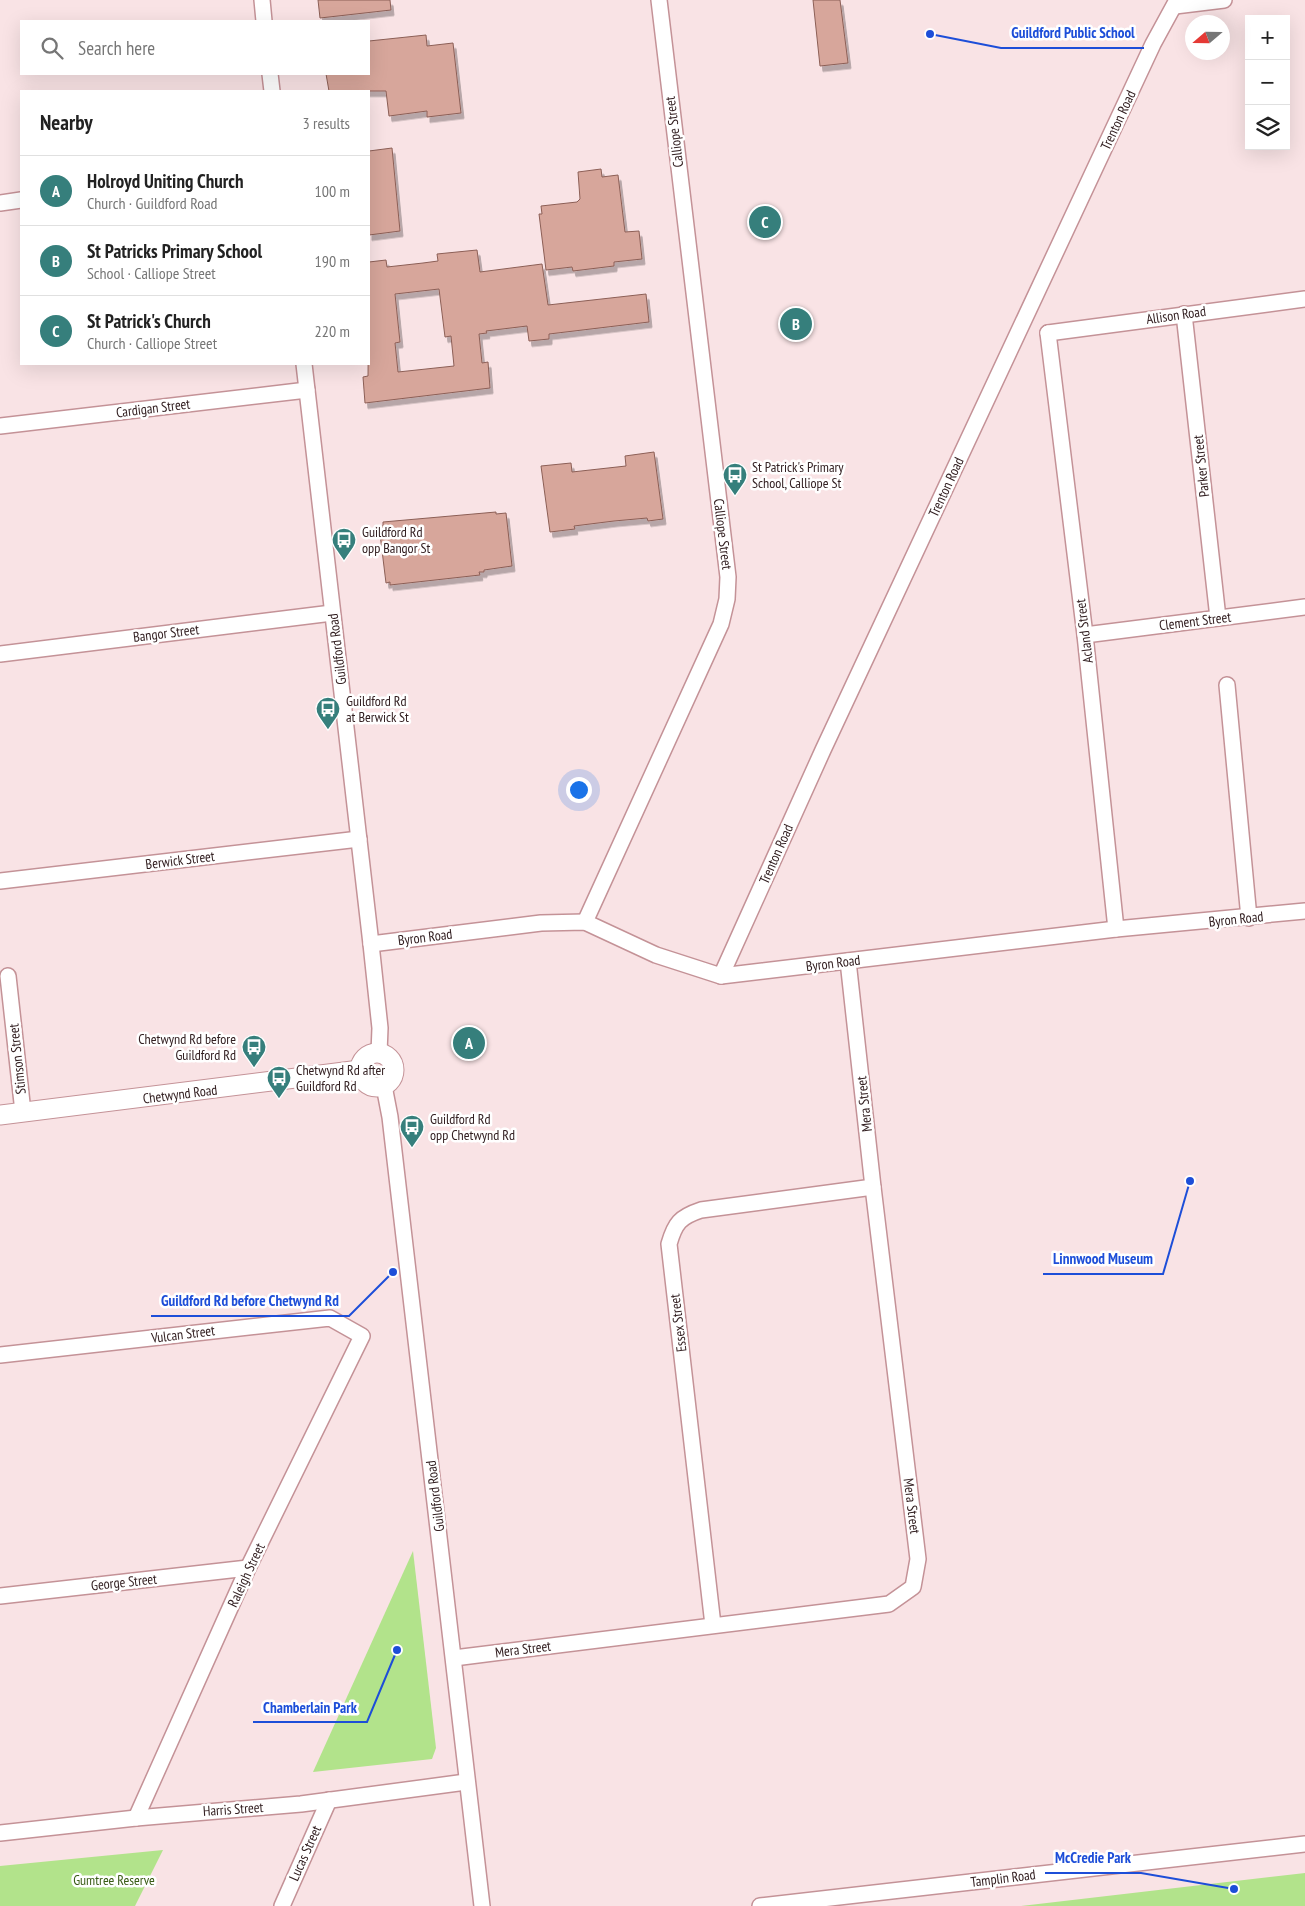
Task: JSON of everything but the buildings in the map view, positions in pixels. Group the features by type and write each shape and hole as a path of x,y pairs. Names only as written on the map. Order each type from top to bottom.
{"street":[{"path":"262,0 264,20"},
{"name":"Calliope Street","path":"585,922 721,624 727,599 728,577 659,0"},
{"path":"1176,3 1224,0"},
{"name":"Trenton Road","path":"721,976 1153,44 1176,3"},
{"path":"270,75 272,90"},
{"path":"0,203 20,200"},
{"name":"Allison Road","path":"1048,333 1184,314 1305,300"},
{"name":"Parker Street","path":"1184,314 1218,618"},
{"path":"1025,318 1048,333"},
{"name":"Acland Street","path":"1048,333 1085,635 1116,929"},
{"name":"Guildford Road","path":"304,365 371,944 380,1028 379,1053"},
{"name":"Cardigan Street","path":"0,426 307,390"},
{"name":"Clement Street","path":"1085,635 1305,607"},
{"name":"Bangor Street","path":"0,654 332,613"},
{"path":"1227,685 1249,918"},
{"name":"Berwick Street","path":"0,881 359,839"},
{"path":"0,876 0,881"},
{"name":"Byron Road","path":"371,944 541,923 585,922 656,955 721,976 1116,929 1249,918 1305,911"},
{"name":"Mera Street","path":"454,1658 889,1604 913,1587 918,1560 848,961"},
{"name":"Stimson Street","path":"8,976 23,1112"},
{"path":"379,1053 389,1058 394,1068 392,1079 384,1086 373,1087 368,1085 361,1076 360,1070 364,1060 373,1054 379,1053"},
{"name":"Chetwynd Road","path":"0,1115 360,1070"},
{"name":"Guildford Road","path":"384,1086 390,1117 454,1658 466,1782 482,1906"},
{"name":"Essex Street","path":"713,1625 669,1244 674,1228 685,1216 701,1210 873,1187"},
{"name":"Vulcan Street","path":"0,1355 330,1318 362,1336"},
{"name":"Raleigh Street","path":"136,1818 248,1568 362,1336"},
{"name":"George Street","path":"0,1596 248,1568"},
{"name":"Harris Street","path":"0,1834 136,1818 273,1807 466,1782"},
{"name":"Lucas Street","path":"282,1906 329,1800"},
{"name":"Tamplin Road","path":"760,1906 1305,1844"}],"green space":[{"path":"413,1551 436,1748 432,1759 313,1772"},
{"name":"Gumtree Reserve","path":"163,1850 135,1906 0,1906 0,1866"},
{"path":"1305,1873 1305,1906 1021,1906"}],"place":[{"name":"Guildford Public School","path":"930,34"},
{"name":"St Patrick's Church","path":"765,222"},
{"name":"St Patricks Primary School","path":"796,324"},
{"name":"St Patrick's Primary School, Calliope St","path":"735,496"},
{"name":"Guildford Rd opp Bangor St","path":"344,561"},
{"name":"Guildford Rd at Berwick St","path":"328,730"},
{"name":"Holroyd Uniting Church","path":"469,1043"},
{"name":"Chetwynd Rd before Guildford Rd","path":"254,1068"},
{"name":"Chetwynd Rd after Guildford Rd","path":"279,1099"},
{"name":"Guildford Rd opp Chetwynd Rd","path":"412,1148"},
{"name":"Linnwood Museum","path":"1190,1181"},
{"name":"Guildford Rd before Chetwynd Rd","path":"393,1272"},
{"name":"Chamberlain Park","path":"397,1650"},
{"name":"McCredie Park","path":"1234,1889"}]}
